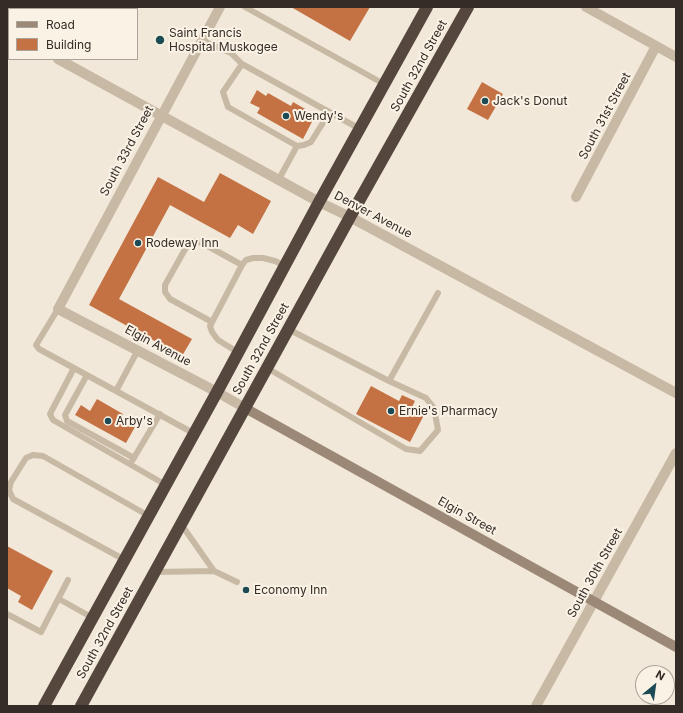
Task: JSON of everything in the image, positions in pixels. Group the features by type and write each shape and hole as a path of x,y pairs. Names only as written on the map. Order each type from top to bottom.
{"highway":[{"name":"South 32nd Street","path":"44,706 195,434 427,7"},
{"name":"South 32nd Street","path":"81,706 350,217 468,7"}],"street":[{"name":"South 33rd Street","path":"58,309 220,7"},
{"path":"586,7 676,57"},
{"name":"South 31st Street","path":"576,197 656,46"},
{"name":"Denver Avenue","path":"60,60 320,202 676,393"},
{"name":"Elgin Avenue","path":"58,309 245,408"},
{"name":"Elgin Street","path":"245,408 676,647"},
{"name":"South 30th Street","path":"536,706 676,452"}],"lane":[{"path":"245,7 384,84"},
{"path":"201,40 231,54 242,64 360,129"},
{"path":"242,64 223,92 228,107 298,146 304,146 311,142 329,113"},
{"path":"279,179 298,146"},
{"path":"212,322 170,299 165,292 165,285 188,244 195,241 202,243 242,265"},
{"path":"239,353 218,340 214,336 210,326 242,265 246,260 253,258 264,258 285,266"},
{"path":"388,381 438,293"},
{"path":"58,309 36,345 39,349 195,434"},
{"path":"267,368 406,450 420,451 438,430 434,408 426,398 388,381 288,329"},
{"path":"116,391 138,350"},
{"path":"74,368 50,414 53,420 166,485"},
{"path":"87,375 65,415 67,421 134,458"},
{"path":"130,464 160,414"},
{"path":"125,560 13,500 8,490 11,482 26,458 33,455 43,456 149,516"},
{"path":"181,524 214,570 237,582"},
{"path":"155,572 214,570"},
{"path":"7,614 41,632 68,580"},
{"path":"59,599 93,618"}],"building":[{"path":"291,7 370,7 350,41"},
{"name":"Jack's Donut","path":"482,82 503,94 488,120 467,109"},
{"name":"Wendy's","path":"257,90 266,96 268,93 291,106 293,102 307,110 305,113 314,118 303,139 257,113 260,108 250,103"},
{"path":"220,173 271,201 253,234 238,225 230,238 170,205 119,299 192,339 182,356 89,305 158,177 204,202"},
{"path":"371,386 399,401 402,395 415,401 411,409 424,415 410,442 356,414"},
{"name":"Arby's","path":"97,399 123,414 122,417 136,425 126,443 75,415 81,405 90,411"},
{"path":"7,546 53,571 32,610 18,602 21,596 7,588"}],"place":[{"name":"Saint Francis Hospital Muskogee","path":"160,40"},
{"name":"Jack's Donut","path":"485,101"},
{"name":"Wendy's","path":"286,116"},
{"name":"Rodeway Inn","path":"138,243"},
{"name":"Ernie's Pharmacy","path":"391,411"},
{"name":"Arby's","path":"108,421"},
{"name":"Economy Inn","path":"246,590"}]}
